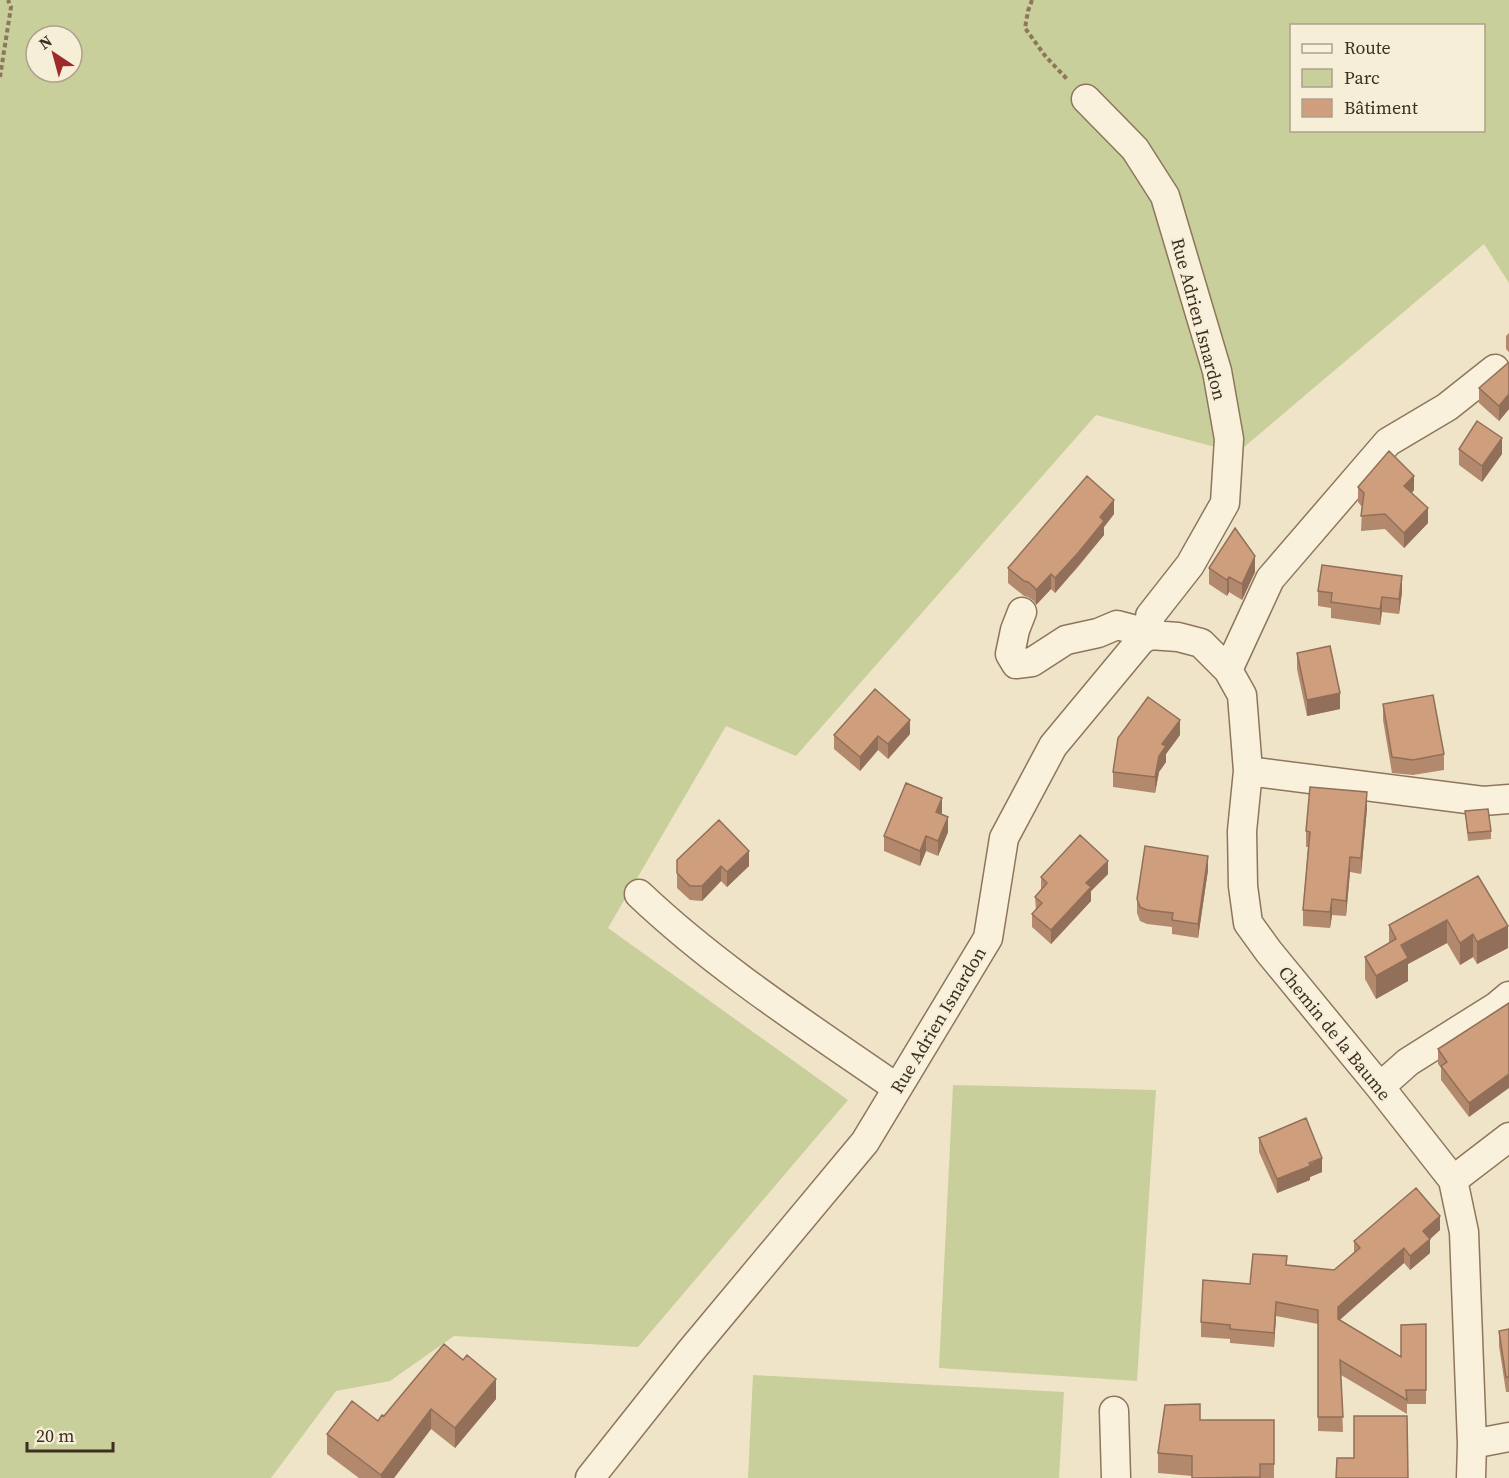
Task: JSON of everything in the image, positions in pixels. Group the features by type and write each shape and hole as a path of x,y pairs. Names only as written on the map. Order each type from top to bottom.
{"street":[{"name":"Rue Adrien Isnardon","path":"590,1478 690,1352 865,1142 988,938 1004,838 1053,746 1146,637 1150,616 1190,565 1225,503 1229,439 1217,370 1165,196 1135,149 1086,99"},
{"path":"1228,670 1270,579 1388,442 1447,407 1495,369"},
{"path":"1022,612 1010,654 1016,664 1032,662 1066,640 1098,633 1117,625 1132,629 1146,637"},
{"name":"Chemin de la Baume","path":"1146,637 1178,637 1201,644 1228,670 1242,695 1248,771 1242,831 1243,886 1248,923 1453,1179 1464,1232 1472,1444 1471,1478"},
{"path":"1248,771 1484,801 1509,799"},
{"path":"639,894 668,921 740,978 897,1088"},
{"path":"1380,1087 1408,1062 1497,1006 1509,996"},
{"path":"1453,1179 1509,1137"},
{"path":"1114,1410 1116,1478"},
{"path":"1472,1444 1509,1437"}],"path":[{"path":"0,76 11,7 8,0"},
{"path":"1032,0 1025,28 1046,57 1086,99"}],"green space":[{"path":"0,0 1509,0 1509,283 1484,244 1237,453 1096,415 796,756 726,726 608,928 848,1100 638,1347 454,1336 390,1381 336,1391 271,1478 0,1478"},
{"path":"953,1085 1156,1090 1137,1381 939,1368"},
{"path":"753,1375 1064,1392 1059,1478 748,1478"}],"building":[{"path":"1508,363 1509,394 1499,406 1479,388"},
{"path":"1477,421 1502,438 1482,466 1459,449"},
{"path":"1389,451 1414,476 1404,486 1428,508 1404,533 1385,514 1361,516 1364,493 1358,487"},
{"path":"1087,476 1114,500 1100,517 1104,521 1078,553 1055,578 1051,574 1036,590 1008,568"},
{"path":"1235,528 1255,556 1242,584 1229,577 1227,580 1209,568"},
{"path":"1322,565 1402,576 1399,599 1382,597 1380,609 1331,602 1332,593 1318,591"},
{"path":"1330,646 1340,693 1307,700 1297,653"},
{"path":"875,689 910,720 888,744 878,736 860,757 834,735"},
{"path":"1433,695 1444,754 1413,760 1392,757 1383,704"},
{"path":"1148,697 1180,720 1162,744 1166,746 1159,756 1155,777 1113,772 1118,738"},
{"path":"906,783 942,798 936,812 948,817 938,841 926,836 920,851 884,836"},
{"path":"1310,787 1367,792 1361,858 1350,857 1346,901 1332,899 1330,912 1303,910 1310,832 1306,831"},
{"path":"1488,809 1491,831 1468,833 1465,811"},
{"path":"719,820 749,851 727,872 721,866 702,886 690,886 677,873 677,860"},
{"path":"1080,835 1108,861 1086,883 1091,887 1051,930 1032,914 1042,903 1035,897 1047,883 1041,877"},
{"path":"1145,846 1208,856 1198,924 1172,920 1173,913 1140,907 1137,899"},
{"path":"1478,876 1508,926 1477,942 1473,934 1460,943 1447,920 1401,945 1408,958 1376,976 1365,957 1396,939 1389,925"},
{"path":"1509,1003 1509,1074 1469,1103 1441,1066 1447,1062 1438,1049"},
{"path":"1306,1118 1322,1158 1309,1163 1310,1166 1277,1179 1259,1138"},
{"path":"1416,1188 1440,1216 1423,1231 1430,1239 1410,1256 1404,1248 1338,1307 1338,1319 1401,1357 1401,1325 1426,1324 1426,1390 1406,1390 1407,1400 1340,1360 1343,1417 1318,1417 1318,1310 1276,1302 1274,1333 1230,1329 1230,1325 1201,1322 1203,1280 1250,1284 1253,1254 1287,1256 1286,1265 1334,1270 1360,1248 1354,1241"},
{"path":"1509,1329 1509,1377 1506,1377 1499,1331"},
{"path":"444,1344 463,1360 467,1355 496,1379 455,1428 431,1409 381,1475 327,1434 352,1401 378,1421"},
{"path":"1200,1404 1200,1420 1274,1420 1274,1464 1260,1464 1260,1477 1192,1478 1192,1456 1158,1453 1165,1405"},
{"path":"1354,1416 1407,1416 1408,1478 1336,1478 1337,1458 1354,1458"}]}
